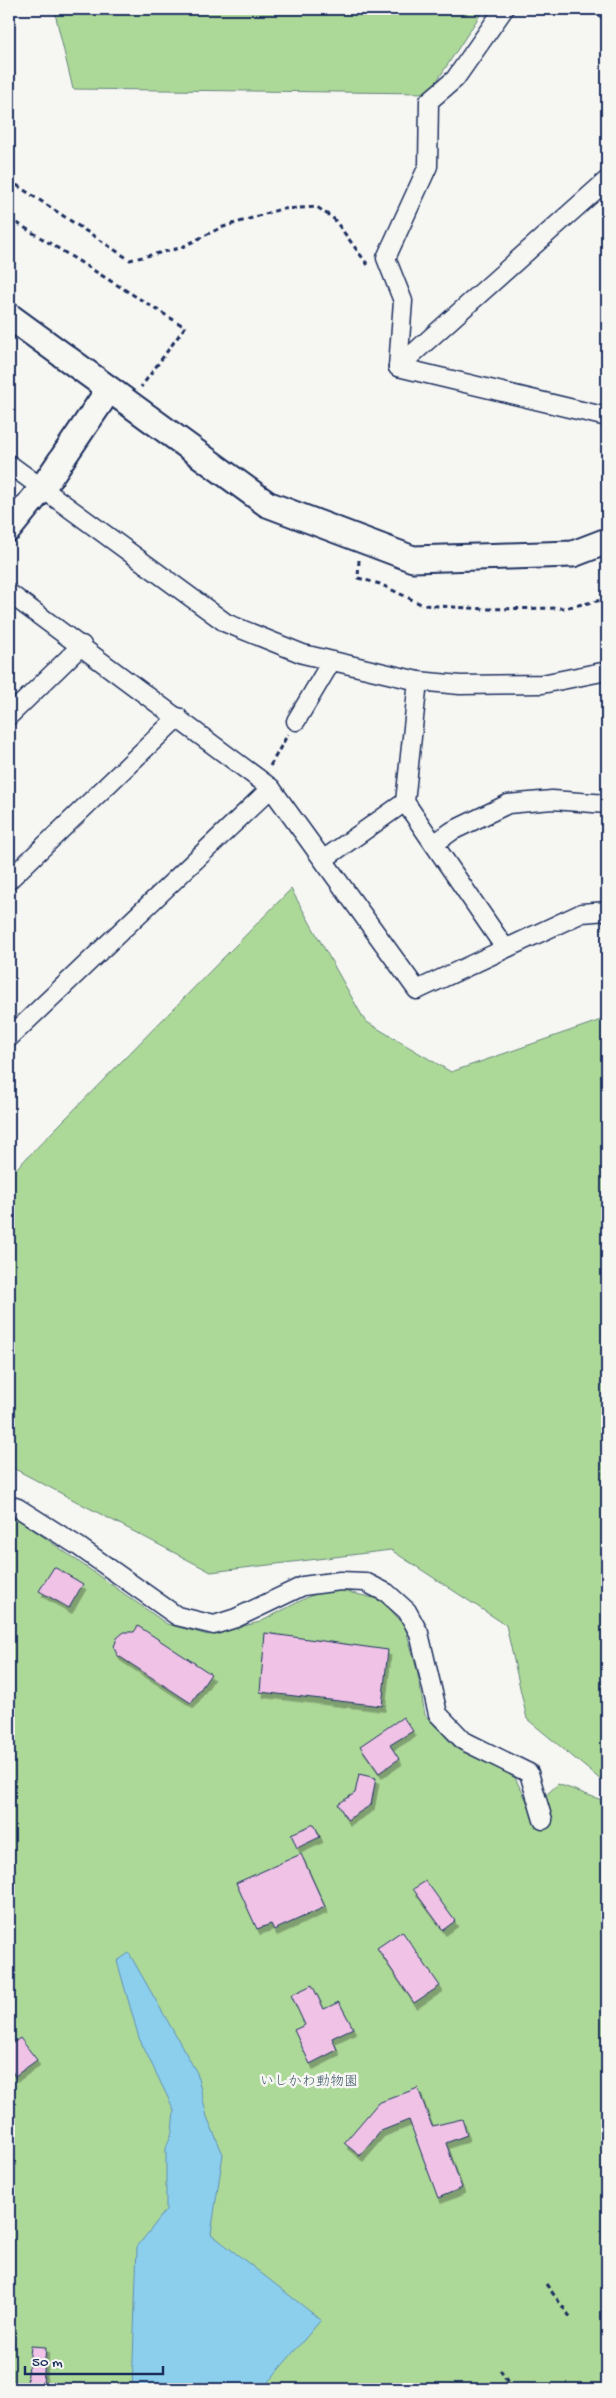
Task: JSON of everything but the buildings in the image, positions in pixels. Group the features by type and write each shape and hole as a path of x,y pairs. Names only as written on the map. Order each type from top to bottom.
{"street":[{"path":"398,367 403,301 386,258 428,166 429,101 455,79 504,9"},
{"path":"398,367 607,180"},
{"path":"9,316 118,398 267,504 413,559 574,554 607,541"},
{"path":"398,367 607,417"},
{"path":"9,529 118,398"},
{"path":"9,464 43,487 226,623 303,654 418,681 460,685 542,684 607,671"},
{"path":"9,593 82,645 266,784 324,859 417,990 582,913 607,910"},
{"path":"9,716 82,645"},
{"path":"296,721 331,662"},
{"path":"418,681 405,802 505,948"},
{"path":"9,880 178,717"},
{"path":"9,1038 266,784"},
{"path":"434,844 452,831 508,804 552,800 607,804"},
{"path":"324,859 405,802"},
{"path":"9,1505 18,1508 78,1546 177,1616 214,1625 236,1618 304,1586 340,1580 364,1582 387,1593 408,1611 420,1633 438,1714 464,1740 529,1773 544,1820"}],"path":[{"path":"9,180 130,260 180,248 220,228 282,209 317,207 334,219 371,269"},
{"path":"9,218 185,327 118,398"},
{"path":"360,539 358,578 380,584 424,605 484,609 564,608 607,599"},
{"path":"266,784 296,721"},
{"path":"546,2284 571,2318"},
{"path":"500,2370 512,2389"}],"green space":[{"path":"54,9 484,9 429,93 73,89"},
{"path":"291,889 365,1021 451,1072 607,1018 607,1785 527,1719 506,1625 391,1550 211,1572 9,1466 9,1176"},
{"name":"いしかわ動物園","path":"9,1518 21,1521 167,1624 208,1635 260,1622 310,1596 335,1589 382,1600 405,1626 417,1670 425,1715 456,1748 513,1774 531,1809 558,1784 607,1802 607,2389 9,2389"}],"water":[{"path":"129,1953 197,2073 207,2117 223,2154 211,2234 321,2320 262,2389 132,2389 137,2247 166,2210 166,2148 172,2132 174,2110 139,2038 117,1961"}]}
